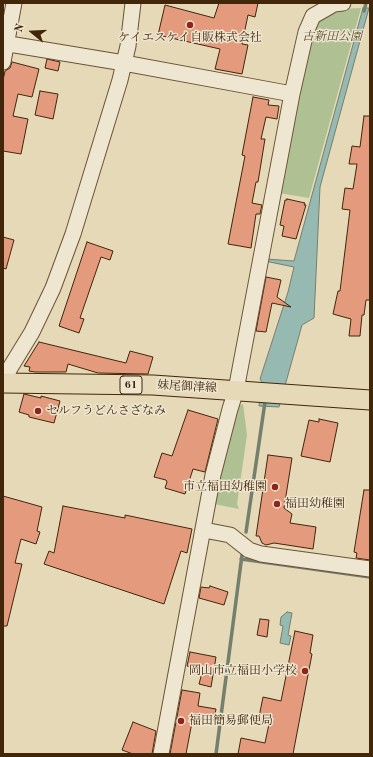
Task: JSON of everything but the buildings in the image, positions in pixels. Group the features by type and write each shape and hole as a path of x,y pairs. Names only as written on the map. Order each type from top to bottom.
{"main road":[{"name":"妹尾御津線","path":"3,383 152,385 370,400"}],"street":[{"path":"3,62 5,44 14,3"},
{"path":"3,383 10,368 32,332 53,288 73,234 124,63 128,46 133,3"},
{"path":"161,754 204,530 213,475 236,390 292,94 306,32 313,16 334,4 343,3"},
{"path":"5,44 124,63 292,94"},
{"path":"204,530 230,535 249,550 260,554 370,569"}],"green space":[{"name":"古新田公園","path":"361,8 309,198 279,193 313,28 319,20 341,9"},
{"path":"243,404 247,435 237,504 239,509 214,504 218,473 237,406"}],"water":[{"path":"363,8 369,8 320,187 314,318 302,325 279,407 259,406 262,382 260,379 288,292 294,267 265,261 266,259 294,261"},
{"path":"287,612 292,613 288,635 291,636 289,645 280,643 283,626 280,625 281,617"}],"waterway":[{"path":"364,11 366,3"},
{"path":"246,532 265,402"},
{"path":"216,754 242,555"},
{"path":"241,559 370,577"}],"place":[{"name":"ケイエスケイ自販株式会社","path":"190,25"},
{"name":"セルフうどんさざなみ","path":"38,411"},
{"name":"市立福田幼稚園","path":"275,487"},
{"name":"福田幼稚園","path":"277,504"},
{"name":"岡山市立福田小学校","path":"305,671"},
{"name":"福田簡易郵便局","path":"181,721"}]}
